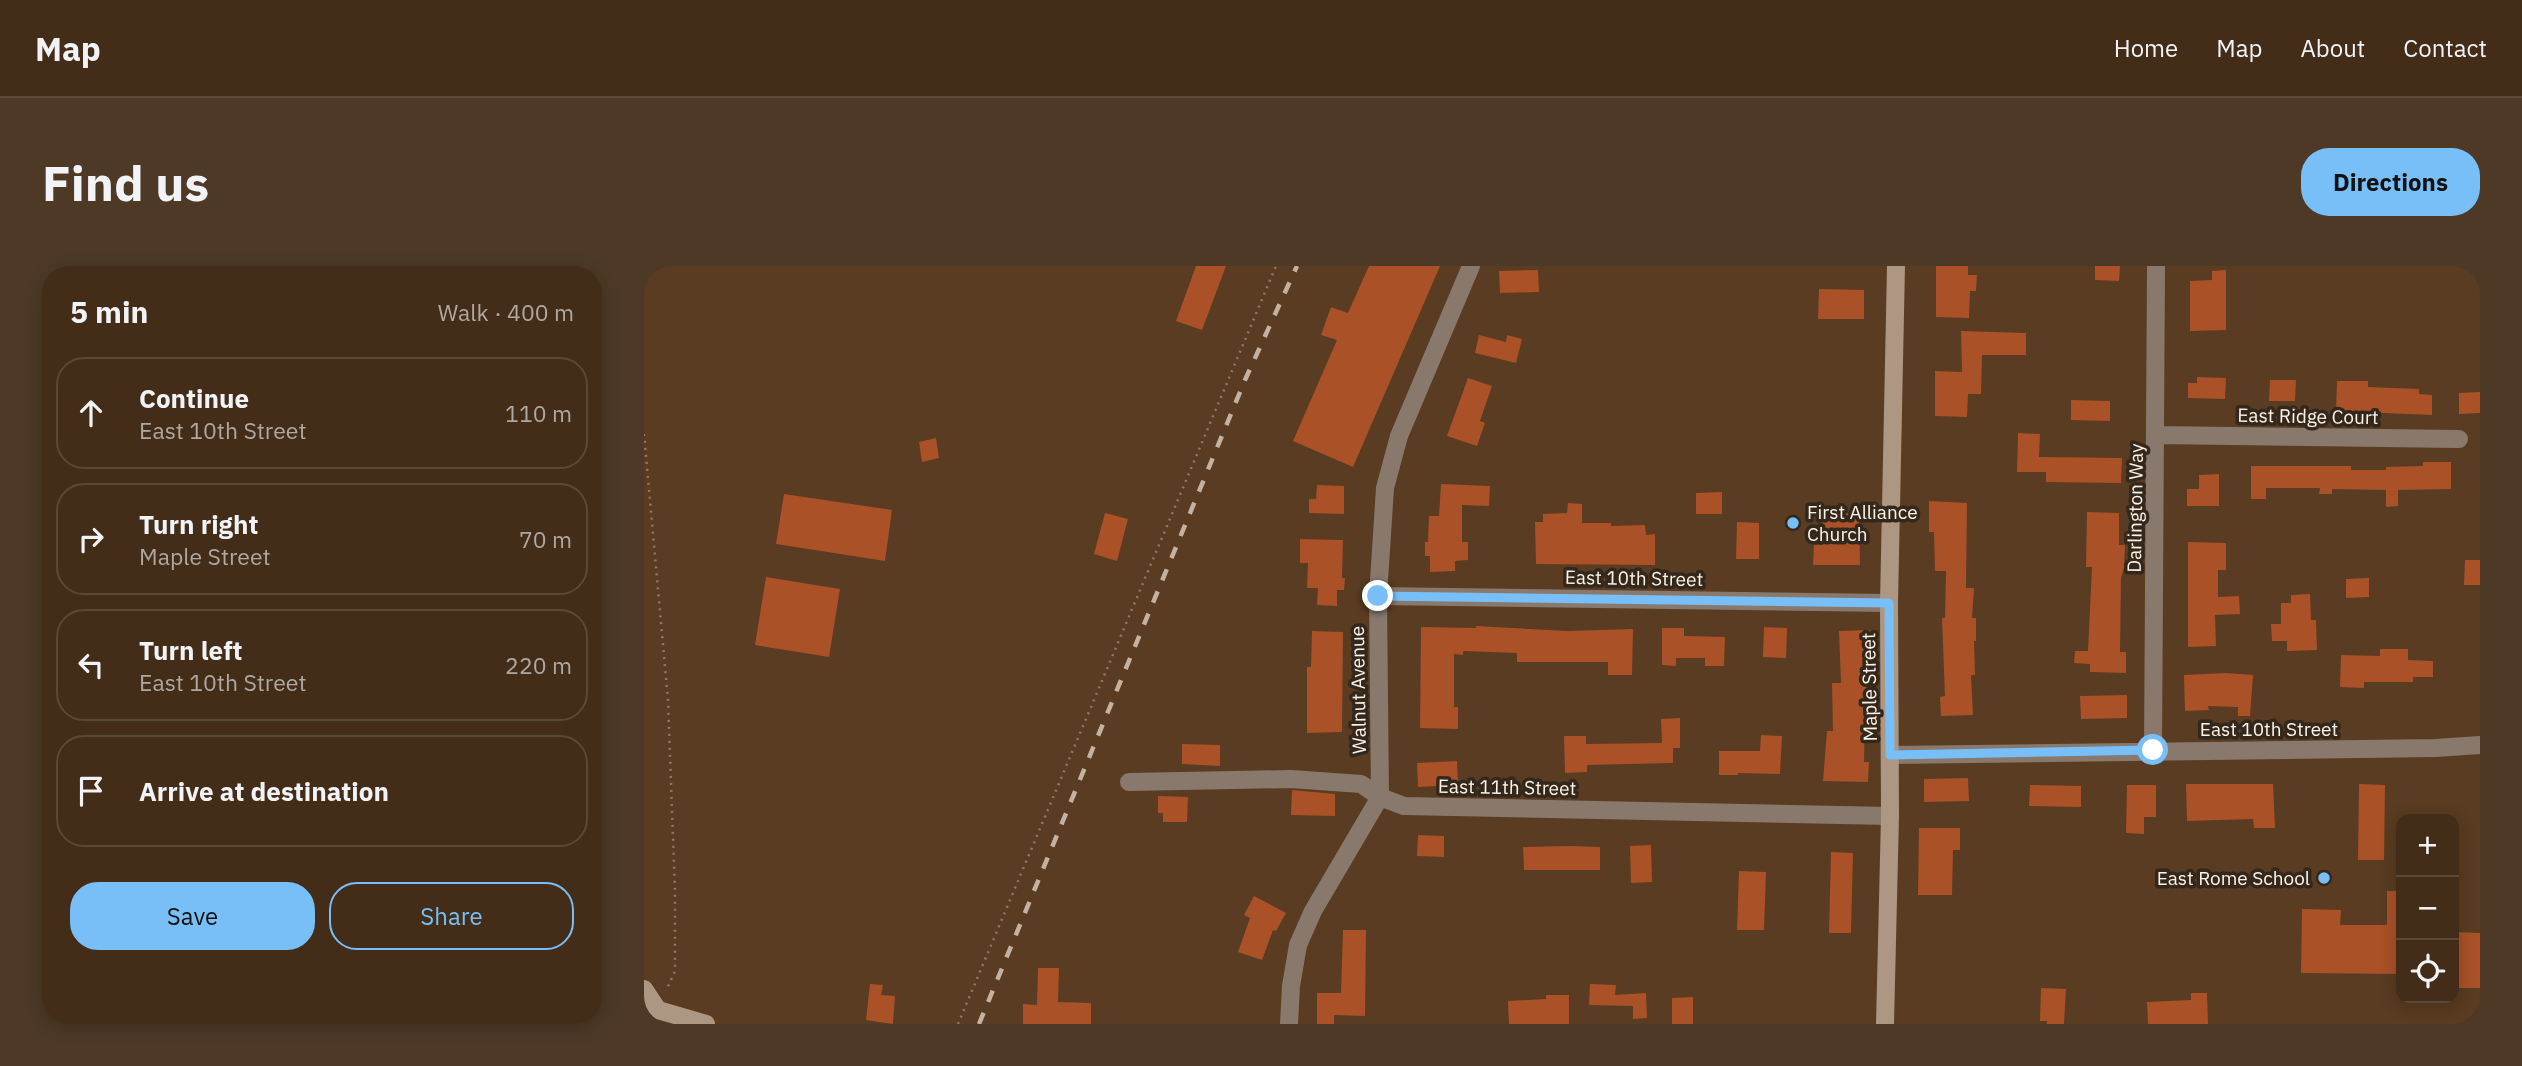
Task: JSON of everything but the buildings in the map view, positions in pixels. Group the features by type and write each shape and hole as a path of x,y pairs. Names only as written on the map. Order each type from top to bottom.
{"main road":[{"name":"Maple Street","path":"1885,1024 1890,816 1889,603 1896,266"},
{"path":"644,989 658,1010 706,1024"}],"street":[{"name":"Walnut Avenue","path":"1380,797 1378,596 1385,488 1399,436 1471,266"},
{"name":"Darlington Way","path":"2153,750 2156,266"},
{"name":"East Ridge Court","path":"2157,435 2459,439"},
{"name":"East 10th Street","path":"1378,596 1889,603"},
{"name":"East 10th Street","path":"1890,755 2436,748 2480,745"},
{"name":"East 11th Street","path":"1129,782 1305,780 1361,784 1380,797 1404,806 1890,816"},
{"path":"1289,1024 1291,986 1298,945 1313,911 1380,797"}],"path":[{"path":"958,1024 1276,266"},
{"path":"644,434 668,700 675,892 675,971 658,1010"}],"railway":[{"path":"979,1024 1245,380 1297,266"}],"place":[{"name":"First Alliance Church","path":"1793,523"},
{"name":"East Rome School","path":"2324,878"}],"route":[{"path":"1378,596 1889,603 1890,755 2153,750"}]}
